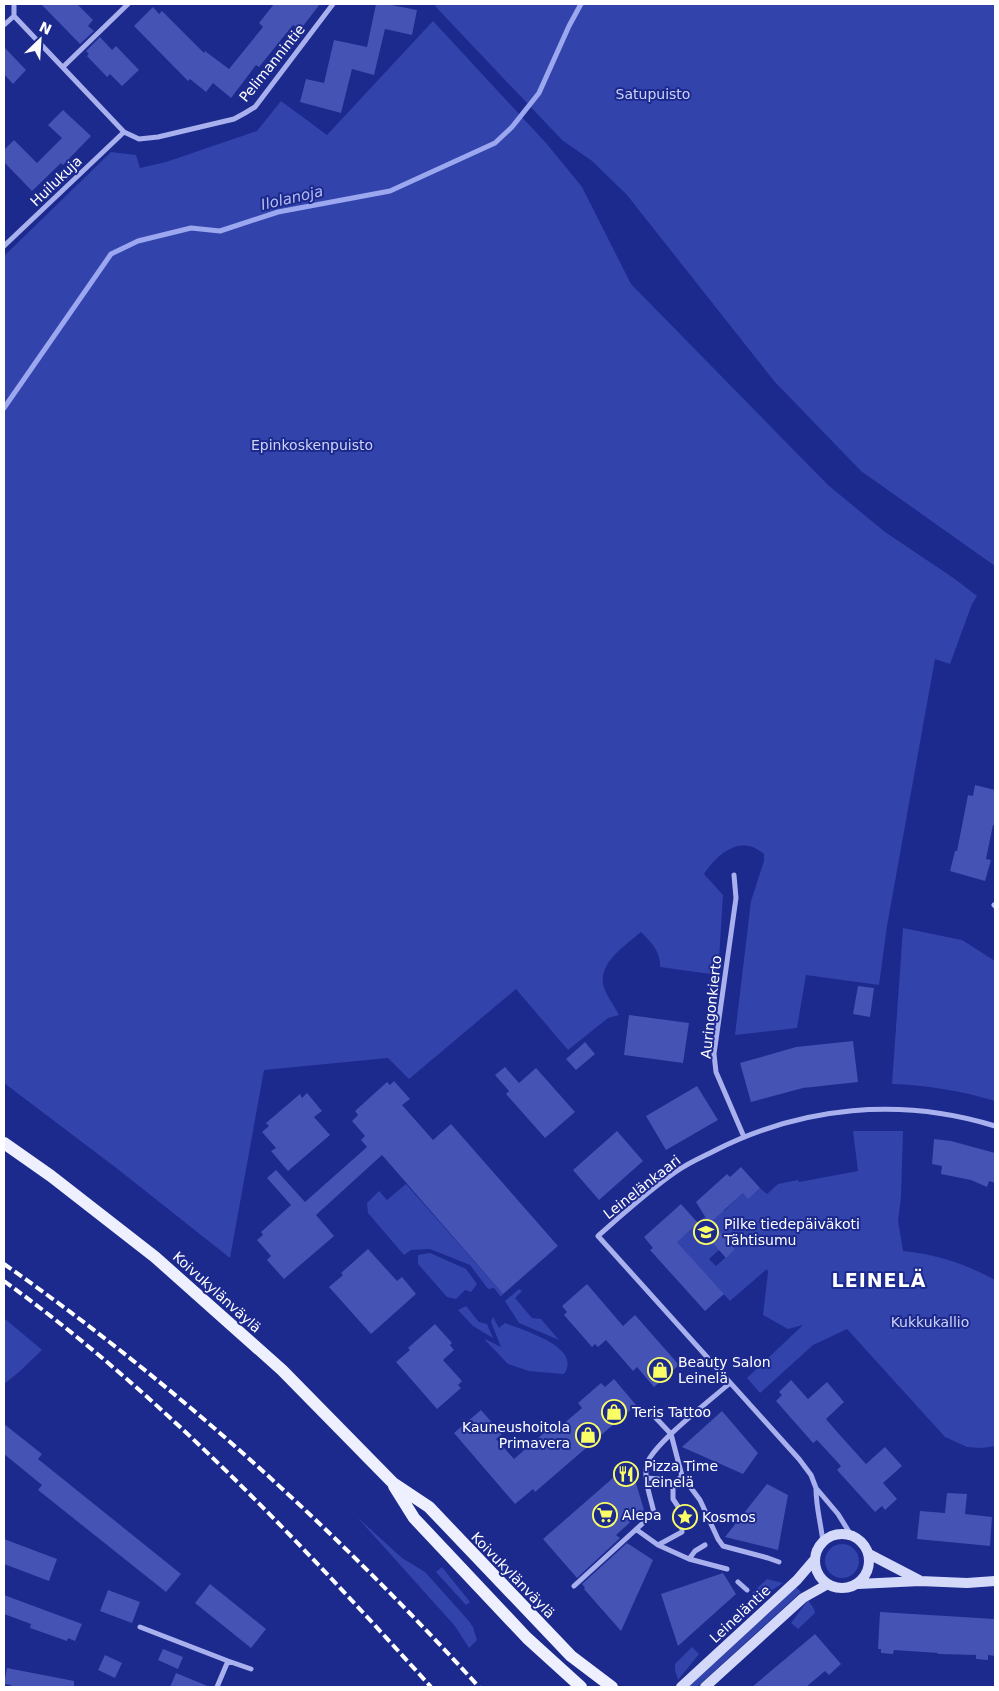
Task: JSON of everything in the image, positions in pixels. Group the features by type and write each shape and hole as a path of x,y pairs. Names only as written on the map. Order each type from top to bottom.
{"main road":[{"name":"Koivukylänväylä","path":"4,1142 155,1257 282,1370 393,1483 429,1507 571,1656 612,1687"},
{"name":"Koivukylänväylä","path":"393,1483 414,1518 527,1638 581,1687"},
{"path":"858,1584 867,1573 870,1564 869,1554 865,1546 859,1539 850,1535 831,1536 823,1542 818,1550 815,1559 816,1568 820,1577 828,1584 837,1588 849,1588 858,1584 920,1580 967,1583 995,1581"},
{"path":"869,1554 920,1580"},
{"name":"Leineläntie","path":"681,1687 790,1586 815,1559"},
{"path":"705,1687 802,1598 828,1584"}],"street":[{"path":"14,4 14,16 124,132"},
{"path":"63,67 128,4"},
{"name":"Pelimannintie","path":"124,132 139,139 158,137 234,119 245,113 255,106 333,4"},
{"path":"4,25 14,16"},
{"name":"Huilukuja","path":"4,246 124,132"},
{"name":"Auringonkierto","path":"734,875 736,898 714,1054 716,1072 744,1137"},
{"name":"Leinelänkaari","path":"850,1535 838,1514 816,1488 811,1475 799,1459 598,1236 631,1206 679,1170 744,1137 787,1122 842,1111 904,1109 943,1114 995,1126"},
{"path":"574,1586 654,1513 646,1478 647,1463 655,1448 730,1383"},
{"path":"654,1416 670,1434 682,1476 700,1500 718,1539 724,1546 779,1562"},
{"path":"658,1545 682,1532 681,1511 673,1500 673,1484 682,1476"},
{"path":"646,1478 659,1479 673,1484"},
{"name":"Leinelänkaari","path":"816,1488 816,1505 821,1523 823,1542"},
{"path":"637,1530 658,1545 689,1559 727,1569"},
{"path":"712,1542 718,1539"},
{"path":"689,1559 695,1551 705,1545"},
{"path":"738,1582 747,1590"},
{"path":"140,1627 251,1669"},
{"path":"217,1687 228,1661"}],"green space":[{"name":"Satupuisto","path":"437,4 995,4 995,566 861,471 774,381 627,195 592,161 562,140 435,6"},
{"name":"Epinkoskenpuisto","path":"433,21 546,143 582,187 631,284 828,485 885,532 977,596 972,604 950,664 935,659 887,926 879,985 806,975 797,1028 735,1035 751,901 764,861 764,854 755,848 747,846 731,849 716,859 704,874 723,895 718,975 660,967 657,952 641,932 615,954 603,976 603,984 607,995 619,1015 608,1018 568,1050 516,989 409,1079 388,1058 264,1070 230,1258 115,1167 4,1083 4,256 111,152 136,155 140,168 166,162 257,131 281,101 327,135"},
{"path":"903,928 962,940 995,961 995,1101 944,1089 892,1084"},
{"name":"Kukkukallio","path":"853,1131 903,1131 901,1197 898,1221 903,1251 950,1261 973,1269 995,1280 995,1446 982,1448 967,1447 945,1437 847,1329 813,1345 760,1393 747,1378 803,1325 788,1329 763,1315 767,1269 730,1301 674,1239 688,1232 718,1205 724,1211 743,1193 748,1198 760,1188 767,1194 778,1184 858,1171","holes":["718,1231 735,1249 716,1266 709,1259 719,1250"]},
{"path":"406,1184 503,1294 501,1297 494,1288 488,1289 470,1265 430,1249 411,1250 404,1255 368,1213 367,1203 379,1191 387,1200"},
{"path":"430,1253 466,1269 477,1284 471,1292 465,1290 456,1299 447,1297 418,1264 418,1255"},
{"path":"519,1289 522,1291 515,1298 532,1318 541,1319 559,1340 519,1323 505,1301"},
{"path":"466,1306 479,1322 487,1324 493,1338 473,1326 458,1310"},
{"path":"493,1317 499,1328 505,1323 537,1335 558,1348 565,1356 568,1364 564,1374 529,1371 508,1364 485,1340 501,1347 491,1322"},
{"path":"4,1318 42,1350 4,1384"},
{"path":"357,1517 402,1558 425,1572 468,1620 473,1627 477,1640 469,1648 455,1626"},
{"path":"842,1544 854,1549 859,1561 854,1573 842,1578 830,1573 825,1561 830,1549"},
{"path":"442,1567 470,1602 466,1605 436,1572"},
{"path":"767,1579 783,1583 757,1600 752,1593"},
{"path":"796,1587 801,1592 697,1687 687,1687"},
{"path":"808,1600 815,1613 798,1629 791,1623"},
{"path":"692,1647 699,1654 678,1680 675,1664"}],"building":[{"path":"41,4 77,4 93,20 88,26 94,31 80,44"},
{"path":"274,4 320,4 300,30 293,25 259,67 256,65 231,98 213,83 206,92 190,79 188,81 134,26 153,7 159,14 162,11 204,53 205,51 229,69 263,27 259,23"},
{"path":"376,4 417,10 412,35 385,29 374,75 352,69 341,113 300,102 306,79 324,83 334,40 367,47"},
{"path":"100,37 112,50 116,46 139,70 122,86 110,74 107,77 87,56 89,54 86,51"},
{"path":"4,47 26,70 13,84 4,74"},
{"path":"63,110 91,136 63,165 61,163 32,191 4,162 4,150 14,140 37,163 62,138 48,125"},
{"path":"975,785 995,790 995,825 993,825 986,859 991,860 985,881 950,871 955,851 957,851 968,795 973,796"},
{"path":"858,986 874,988 870,1017 853,1014"},
{"path":"629,1015 689,1023 683,1063 624,1055"},
{"path":"853,1041 858,1082 803,1088 751,1102 740,1063 796,1047"},
{"path":"585,1042 595,1054 576,1070 566,1059"},
{"path":"505,1067 519,1083 536,1068 575,1112 545,1138 506,1094 509,1091 495,1075"},
{"path":"394,1081 410,1099 402,1105 433,1140 451,1124 558,1246 503,1294 382,1155 316,1215 334,1236 284,1279 267,1260 271,1256 257,1240 263,1235 261,1232 291,1205 267,1178 276,1170 305,1202 367,1147 361,1140 365,1136 352,1121 358,1115 355,1111 387,1082 390,1085"},
{"path":"697,1086 718,1120 666,1150 646,1116"},
{"path":"307,1093 322,1111 314,1117 330,1135 288,1171 271,1151 276,1148 262,1132 269,1126 266,1123 300,1094 302,1098"},
{"path":"617,1131 643,1161 599,1200 573,1170"},
{"path":"934,1139 951,1141 995,1153 995,1183 989,1181 987,1187 971,1180 941,1174 942,1166 932,1164"},
{"path":"741,1167 760,1188 748,1199 743,1193 711,1222 735,1249 726,1258 700,1229 709,1223 696,1202 727,1174 730,1177"},
{"path":"681,1204 698,1223 677,1242 724,1294 705,1311 650,1250 653,1248 644,1237"},
{"path":"368,1249 397,1281 402,1277 416,1294 371,1334 329,1287 343,1275 341,1273"},
{"path":"587,1284 623,1326 635,1315 679,1365 654,1387 637,1367 633,1371 606,1340 598,1347 595,1344 592,1347 564,1315 567,1312 562,1306"},
{"path":"435,1324 452,1343 450,1345 454,1350 443,1360 462,1381 458,1385 461,1388 437,1409 396,1362 410,1350 408,1348"},
{"path":"614,1379 636,1405 535,1492 533,1489 515,1504 454,1433 481,1410 502,1434 496,1439 514,1459 552,1426 555,1431 582,1408 578,1403 601,1383 605,1387"},
{"path":"791,1380 808,1399 827,1382 844,1402 826,1419 866,1464 885,1447 902,1466 883,1483 897,1499 885,1510 882,1506 875,1512 837,1470 841,1466 817,1440 813,1443 776,1401 782,1395 779,1392"},
{"path":"722,1411 758,1453 743,1474 682,1447"},
{"path":"4,1424 42,1454 38,1459 181,1574 166,1592 38,1490 42,1485 4,1454"},
{"path":"630,1463 644,1510 616,1535 620,1538 577,1578 543,1539"},
{"path":"767,1484 788,1495 778,1550 725,1537"},
{"path":"947,1493 967,1494 965,1514 992,1517 990,1546 917,1539 920,1511 945,1513"},
{"path":"4,1539 57,1559 49,1581 4,1564"},
{"path":"627,1543 653,1560 621,1631 584,1589 582,1584"},
{"path":"723,1573 736,1594 678,1646 661,1594"},
{"path":"210,1584 266,1629 251,1648 195,1603"},
{"path":"108,1590 140,1602 132,1623 100,1611"},
{"path":"4,1595 82,1624 75,1641 68,1638 67,1641 30,1628 31,1624 4,1614"},
{"path":"880,1612 995,1619 995,1656 988,1655 988,1660 976,1659 976,1655 894,1650 893,1654 881,1653 881,1649 878,1649"},
{"path":"815,1634 841,1664 829,1675 825,1671 806,1687 752,1687"},
{"path":"163,1649 183,1657 178,1669 158,1660"},
{"path":"105,1655 122,1663 115,1678 98,1670"},
{"path":"7,1668 74,1681 74,1687 11,1687 11,1685 4,1684"},
{"path":"176,1673 210,1687 170,1687"}],"waterway":[{"name":"Ilolanoja","path":"4,408 111,254 138,241 191,228 220,231 278,212 390,191 495,143 512,127 539,93 581,4"}],"railway":[{"path":"4,1264 131,1359 253,1462 369,1572 479,1687"},
{"path":"4,1281 63,1326 175,1422 280,1525 431,1687"}],"place":[{"name":"Pilke tiedepäiväkoti Tähtisumu","path":"706,1232"},
{"name":"Beauty Salon Leinelä","path":"660,1370"},
{"name":"Teris Tattoo","path":"614,1412"},
{"name":"Kauneushoitola Primavera","path":"588,1435"},
{"name":"Pizza Time Leinelä","path":"626,1474"},
{"name":"Alepa","path":"605,1515"},
{"name":"Kosmos","path":"685,1517"}],"district":[{"name":"LEINELÄ","path":"879,1280"}]}
